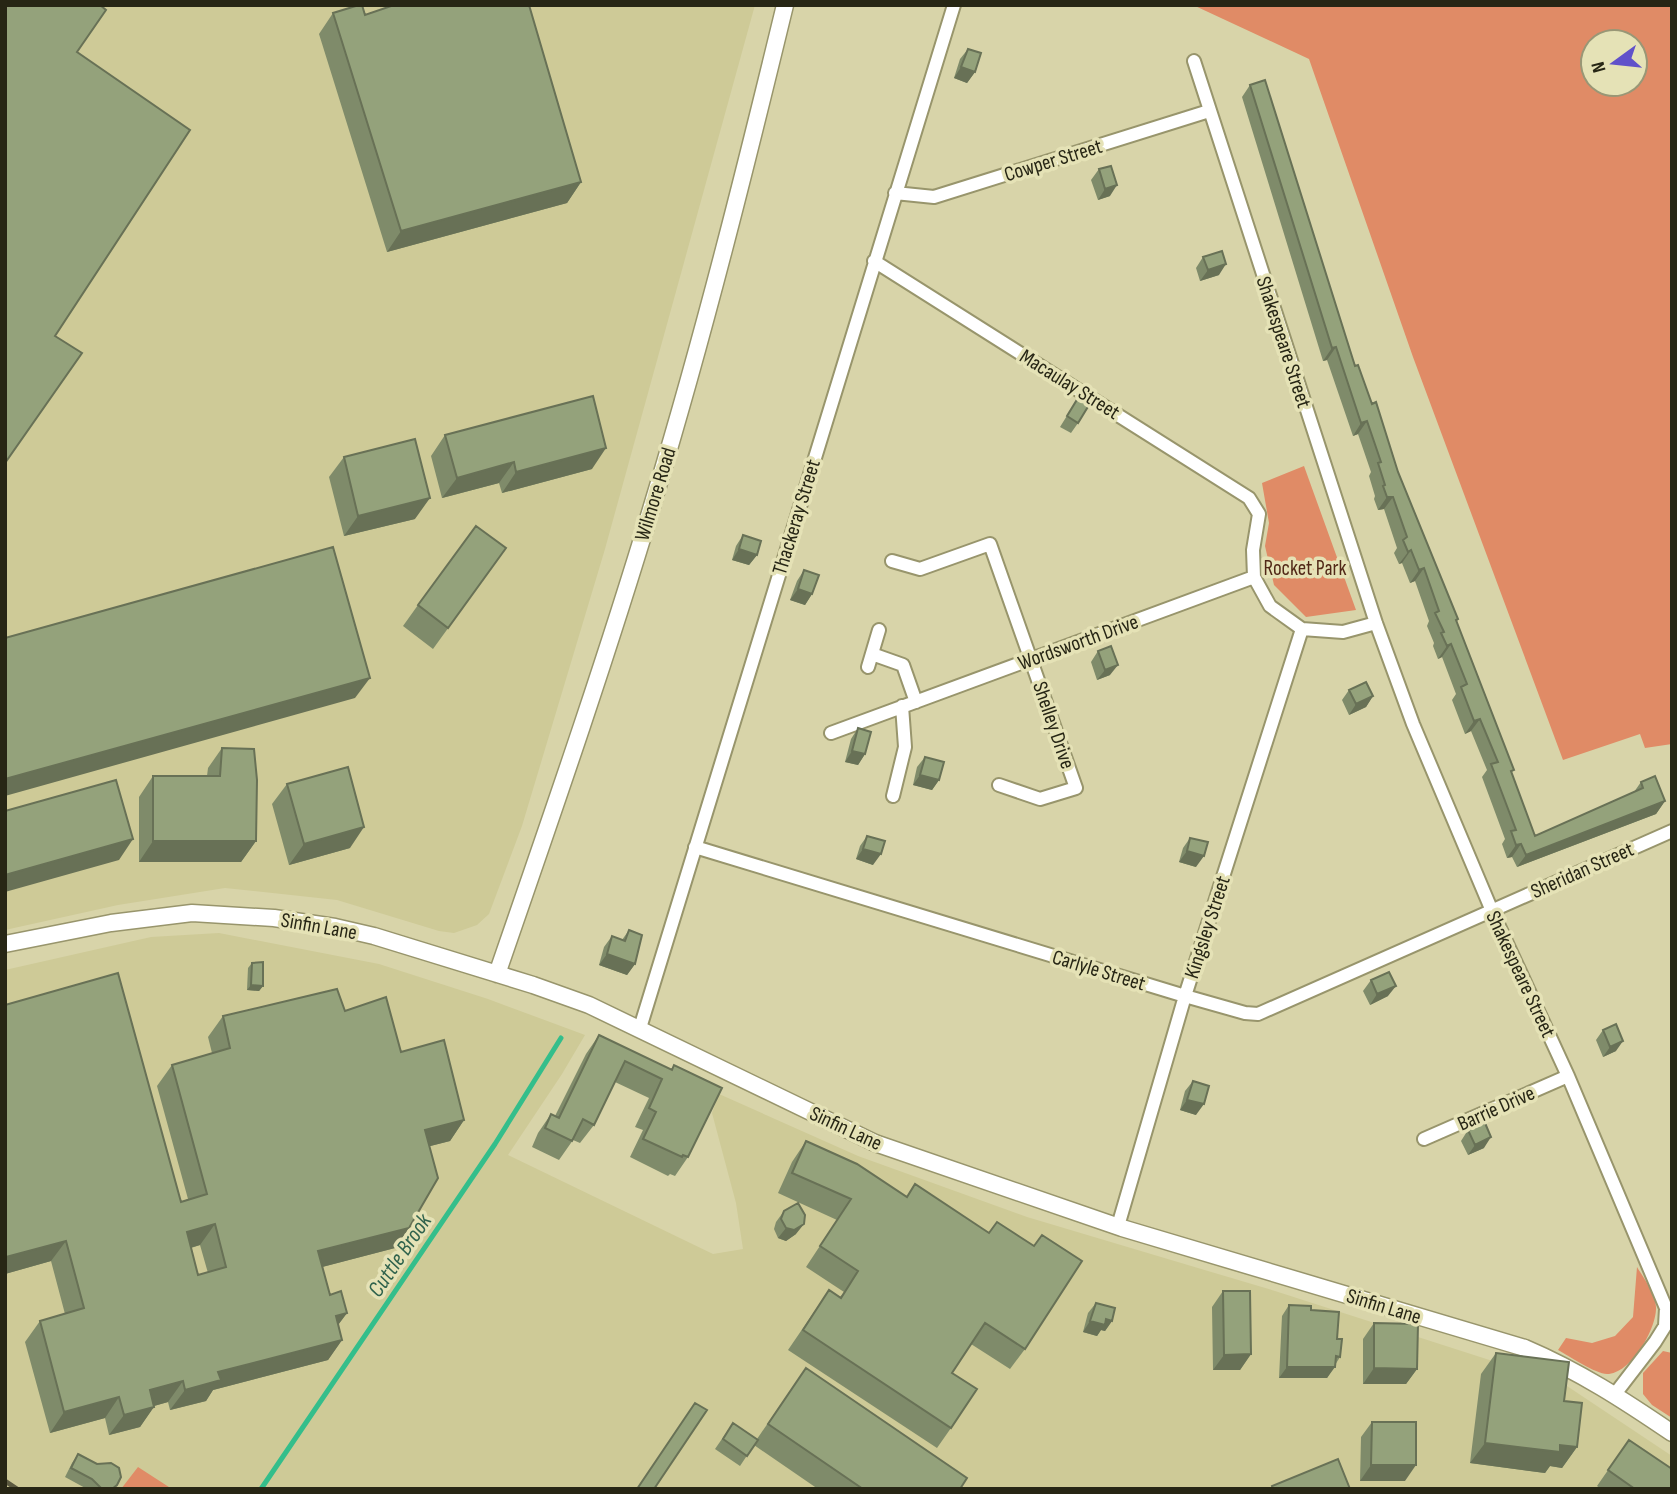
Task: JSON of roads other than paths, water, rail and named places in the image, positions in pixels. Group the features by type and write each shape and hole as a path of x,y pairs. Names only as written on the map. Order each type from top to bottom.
{"street":[{"name":"Wilmore Road","path":"497,974 572,758 655,496 736,205 785,5"},
{"name":"Thackeray Street","path":"640,1028 954,5"},
{"name":"Shakespeare Street","path":"1194,61 1376,623 1413,724 1492,911 1568,1076 1666,1308 1669,1326 1615,1394"},
{"name":"Cowper Street","path":"895,193 934,197 1209,111"},
{"name":"Macaulay Street","path":"874,261 1249,498 1259,514 1253,551 1254,577"},
{"name":"Shelley Drive","path":"892,561 920,569 990,544 1076,788 1040,799 999,785"},
{"path":"1254,577 1270,606 1302,629 1343,632 1376,623"},
{"name":"Wordsworth Drive","path":"831,733 1254,577"},
{"name":"Kingsley Street","path":"1118,1226 1185,996 1302,629"},
{"path":"868,667 879,630"},
{"path":"872,654 903,665 916,702"},
{"path":"892,796 905,747 902,706"},
{"name":"Sheridan Street","path":"1492,911 1672,831"},
{"name":"Carlyle Street","path":"695,847 1245,1013 1258,1014 1492,911"},
{"name":"Sinfin Lane","path":"5,944 111,923 192,913 247,915 335,927 374,936 589,1005 875,1143 1118,1226 1525,1348 1563,1364 1615,1394 1672,1433"},
{"name":"Barrie Drive","path":"1424,1139 1568,1076"}],"waterway":[{"name":"Cuttle Brook","path":"261,1489 495,1144 561,1038"}],"railway":[{"path":"5,1481 17,1489"}],"park label":[{"name":"Rocket Park","path":"1305,568"}]}
